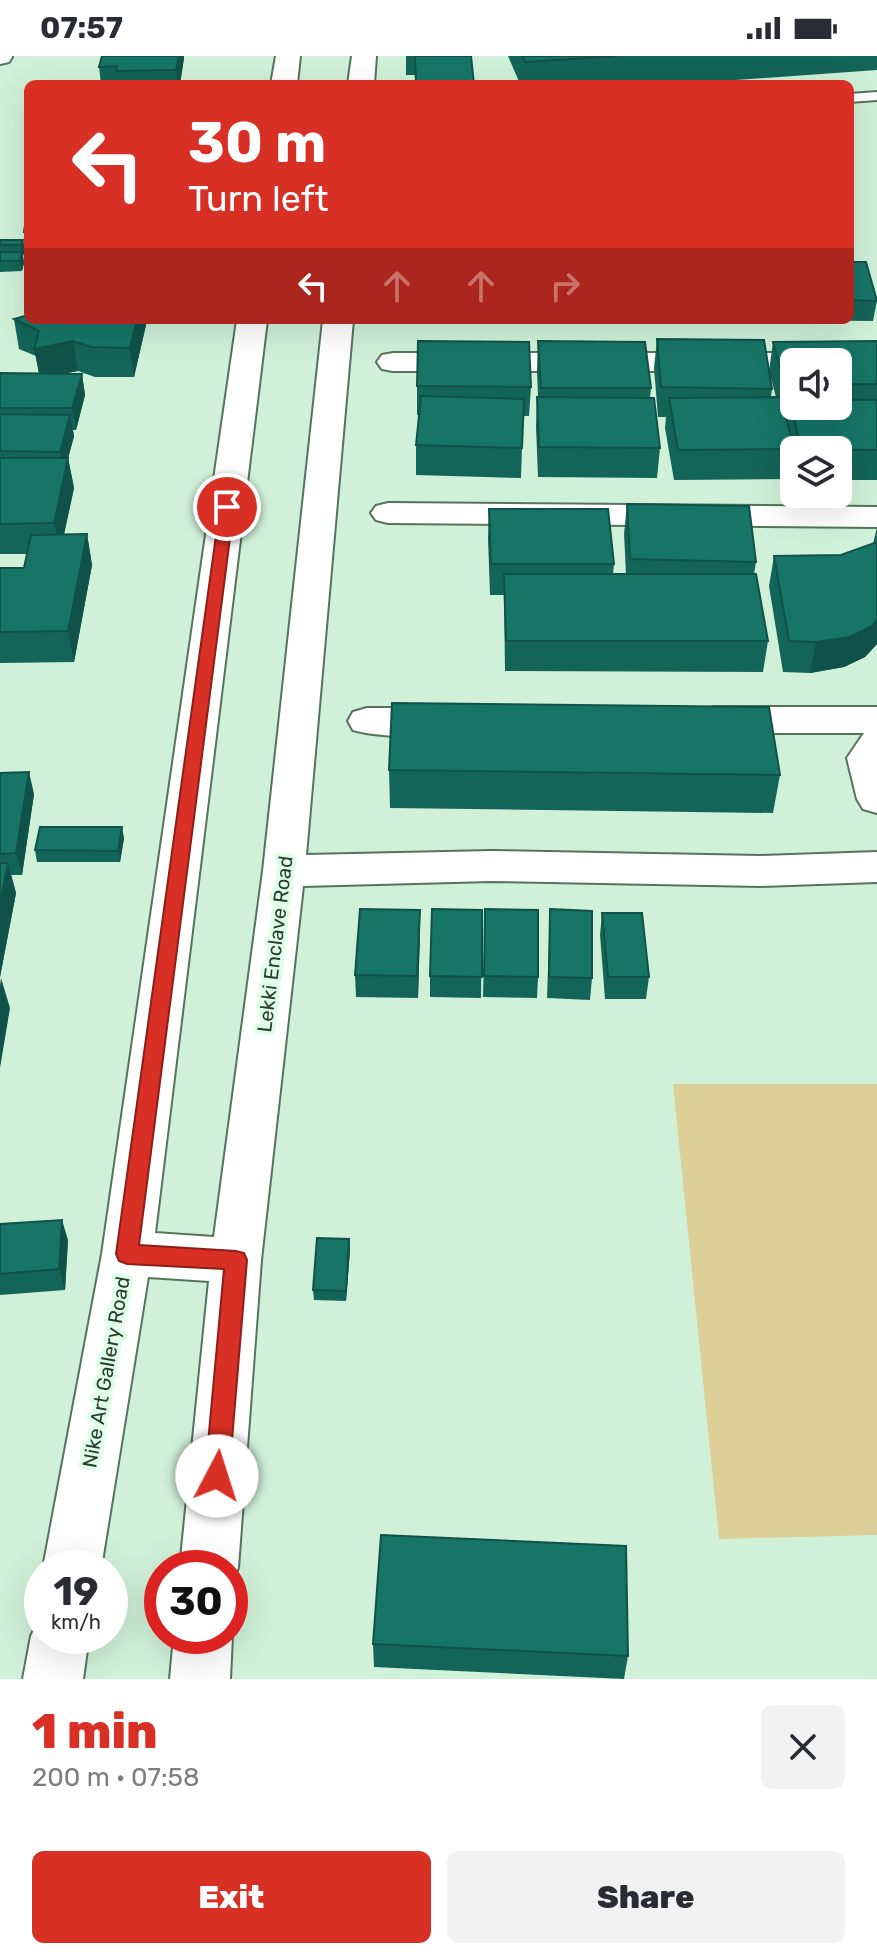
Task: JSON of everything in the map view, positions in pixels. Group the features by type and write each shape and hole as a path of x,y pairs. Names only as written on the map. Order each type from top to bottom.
{"street":[{"path":"285,80 288,56"},
{"path":"361,80 364,56"},
{"name":"Nike Art Gallery Road","path":"75,1550 127,1254 251,324"},
{"name":"Lekki Enclave Road","path":"211,1550 236,1260 284,871 338,324"},
{"path":"393,362 780,362"},
{"path":"388,513 877,517"},
{"path":"686,720 877,720"},
{"path":"367,721 479,721"},
{"path":"877,743 867,758 877,799"},
{"path":"284,871 491,866 760,871 877,867"},
{"path":"127,1254 236,1260"},
{"path":"53,1679 57,1654"},
{"path":"200,1679 202,1654"}],"lane":[{"path":"854,98 877,96"}],"shaded area":[{"path":"673,1084 877,1084 877,1535 719,1539"}],"building":[{"path":"102,56 179,56 176,70 116,71 117,66 99,67"},
{"path":"415,56 471,56 474,80 416,80"},
{"path":"523,56 617,56 525,62"},
{"path":"0,240 23,240 21,245 0,245"},
{"path":"0,252 22,252 20,261 0,261"},
{"path":"854,262 866,262 877,301 854,300"},
{"path":"24,324 136,324 130,348 91,347 73,341 34,349 39,331"},
{"path":"657,339 764,340 772,389 661,387"},
{"path":"418,341 529,342 531,387 417,386"},
{"path":"538,341 645,342 651,388 541,388"},
{"path":"877,341 877,384 852,384 852,348 780,348 780,367 773,342"},
{"path":"0,373 82,374 72,408 0,408"},
{"path":"421,396 524,399 522,448 416,445"},
{"path":"537,397 654,398 660,448 539,447"},
{"path":"780,397 780,420 787,420 791,436 780,436 780,449 678,450 669,398"},
{"path":"852,400 877,400 877,450 852,450 852,436 798,436 794,420 852,420"},
{"path":"0,414 70,415 60,452 0,451"},
{"path":"0,458 68,458 54,523 0,524"},
{"path":"627,504 749,506 756,562 630,559"},
{"path":"489,509 608,509 614,564 491,564"},
{"path":"87,534 68,631 0,632 0,568 24,568 31,535"},
{"path":"877,542 877,620 872,626 850,637 816,642 789,641 774,556 841,555"},
{"path":"504,574 756,574 768,641 506,641"},
{"path":"392,703 769,707 780,775 389,770"},
{"path":"29,772 16,853 0,854 0,773"},
{"path":"40,827 122,827 118,851 35,850"},
{"path":"0,863 8,863 0,905"},
{"path":"360,909 420,910 417,976 355,975"},
{"path":"432,909 482,910 482,977 430,976"},
{"path":"485,909 538,910 538,977 484,976"},
{"path":"550,909 592,911 592,978 549,977"},
{"path":"602,913 642,913 649,977 608,977"},
{"path":"62,1220 59,1269 0,1274 0,1224"},
{"path":"317,1238 349,1239 346,1291 313,1290"},
{"path":"381,1535 626,1546 628,1656 373,1644"}],"route":[{"path":"217,1476 236,1260 127,1254 227,507"}]}
